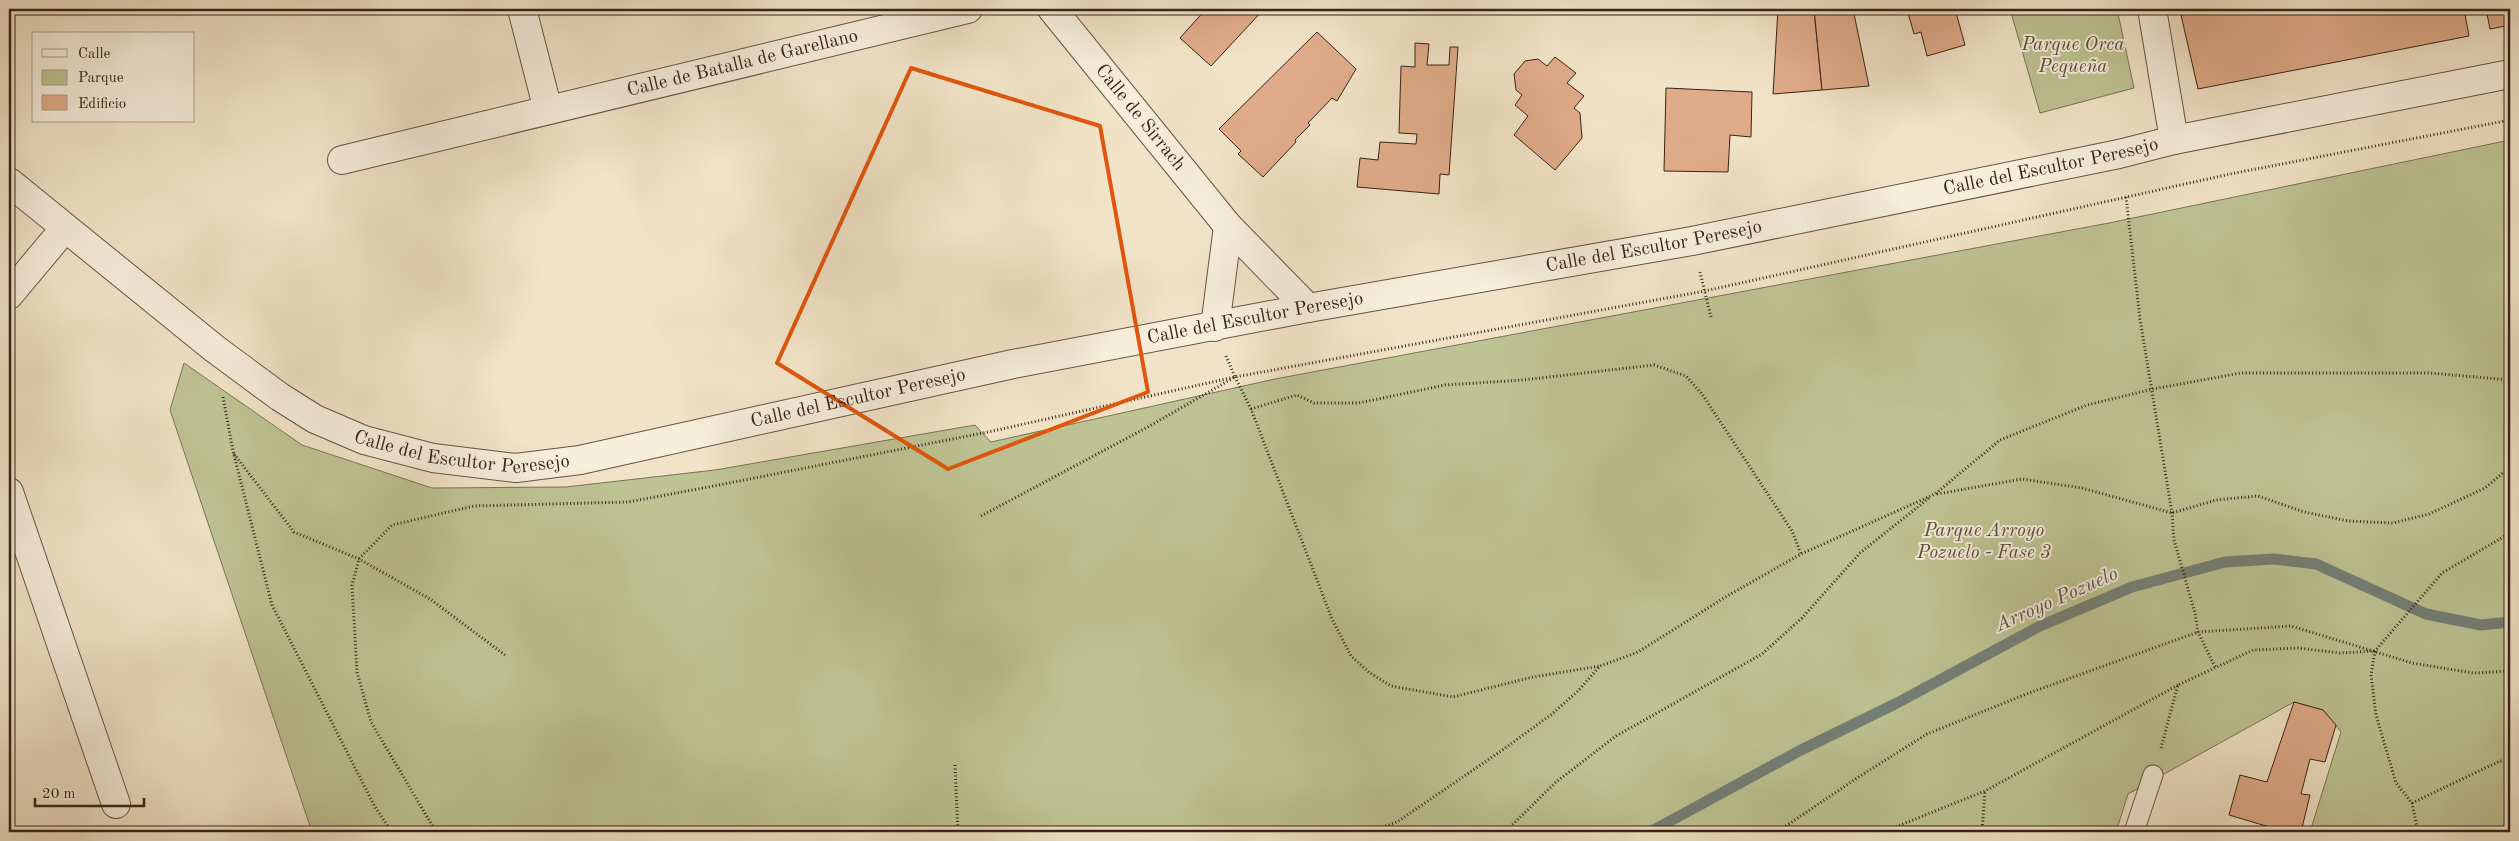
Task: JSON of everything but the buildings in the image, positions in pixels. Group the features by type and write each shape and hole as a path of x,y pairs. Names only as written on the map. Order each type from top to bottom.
{"street":[{"path":"522,9 548,110"},
{"name":"Calle de Batalla de Garellano","path":"342,160 968,9"},
{"name":"Calle de Sirrach","path":"1052,9 1228,226 1308,308"},
{"path":"2152,9 2174,140"},
{"name":"Calle del Escultor Peresejo","path":"9,182 214,349 280,398 315,419 364,440 433,458 516,468 580,460 1013,364 1308,308 1692,241 2119,154 2174,140 2510,74"},
{"path":"1214,327 1228,226"},
{"path":"9,294 64,228"},
{"path":"9,492 116,804"}],"lane":[{"path":"2134,832 2153,775"}],"path":[{"path":"436,832 371,722 357,672 352,585 359,559 392,525 474,506 628,502 988,432 1235,377 1705,291 2230,174 2510,120"},
{"path":"2126,197 2140,319 2153,388 2172,513 2174,540 2195,613 2198,632 2216,669"},
{"path":"1692,241 1711,317"},
{"path":"1214,327 1251,409 1332,619 1351,656 1370,673 1391,686 1452,697 1533,677 1600,666 1638,652 1727,596 1801,554 1935,494 2022,479 2082,488 2172,513 2216,500 2258,496 2304,512 2348,521 2393,523 2429,514 2471,495 2485,488 2510,467"},
{"path":"214,349 232,451 272,605 374,807 392,832"},
{"path":"1251,409 1297,395 1314,403 1359,403 1445,386 1523,380 1654,364 1686,376 1702,394 1792,531 1801,554"},
{"path":"1505,832 1556,782 1616,736 1762,654 1802,618 1860,552 1935,494 2000,440 2087,405 2153,388 2242,373 2430,373 2510,380"},
{"path":"981,516 1146,428 1235,377"},
{"path":"232,451 294,532 359,559 430,599 505,655"},
{"path":"2418,832 2412,803 2396,783 2376,714 2372,675 2375,652 2442,573 2510,533"},
{"path":"1777,832 1927,734 2029,693 2198,632 2291,626 2412,663 2472,673 2510,670"},
{"path":"1883,832 1985,791 2178,685 2254,650 2298,648 2340,653 2375,652"},
{"path":"1369,832 1397,822 1501,752 1552,714 1578,691 1600,666"},
{"path":"2153,775 2178,685"},
{"path":"2412,803 2500,761 2510,761"},
{"path":"955,766 958,832"},
{"path":"1982,832 1985,791"}],"highlighted area":[{"path":"911,68 1100,126 1148,392 948,469 777,363"}],"green space":[{"name":"Parque Orca Pequeña","path":"2010,9 2117,9 2134,88 2040,113"},
{"name":"Parque Arroyo Pozuelo - Fase 3","path":"2510,140 2510,832 2310,832 2341,732 2323,710 2294,702 2128,794 2116,832 312,832 170,410 184,363 302,445 432,488 566,487 715,470 975,425 991,442 1275,379 2109,223"}],"waterway":[{"name":"Arroyo Pozuelo","path":"1650,832 1799,751 1897,703 2040,626 2132,587 2225,562 2274,559 2316,564 2426,614 2481,625 2510,622"}]}
